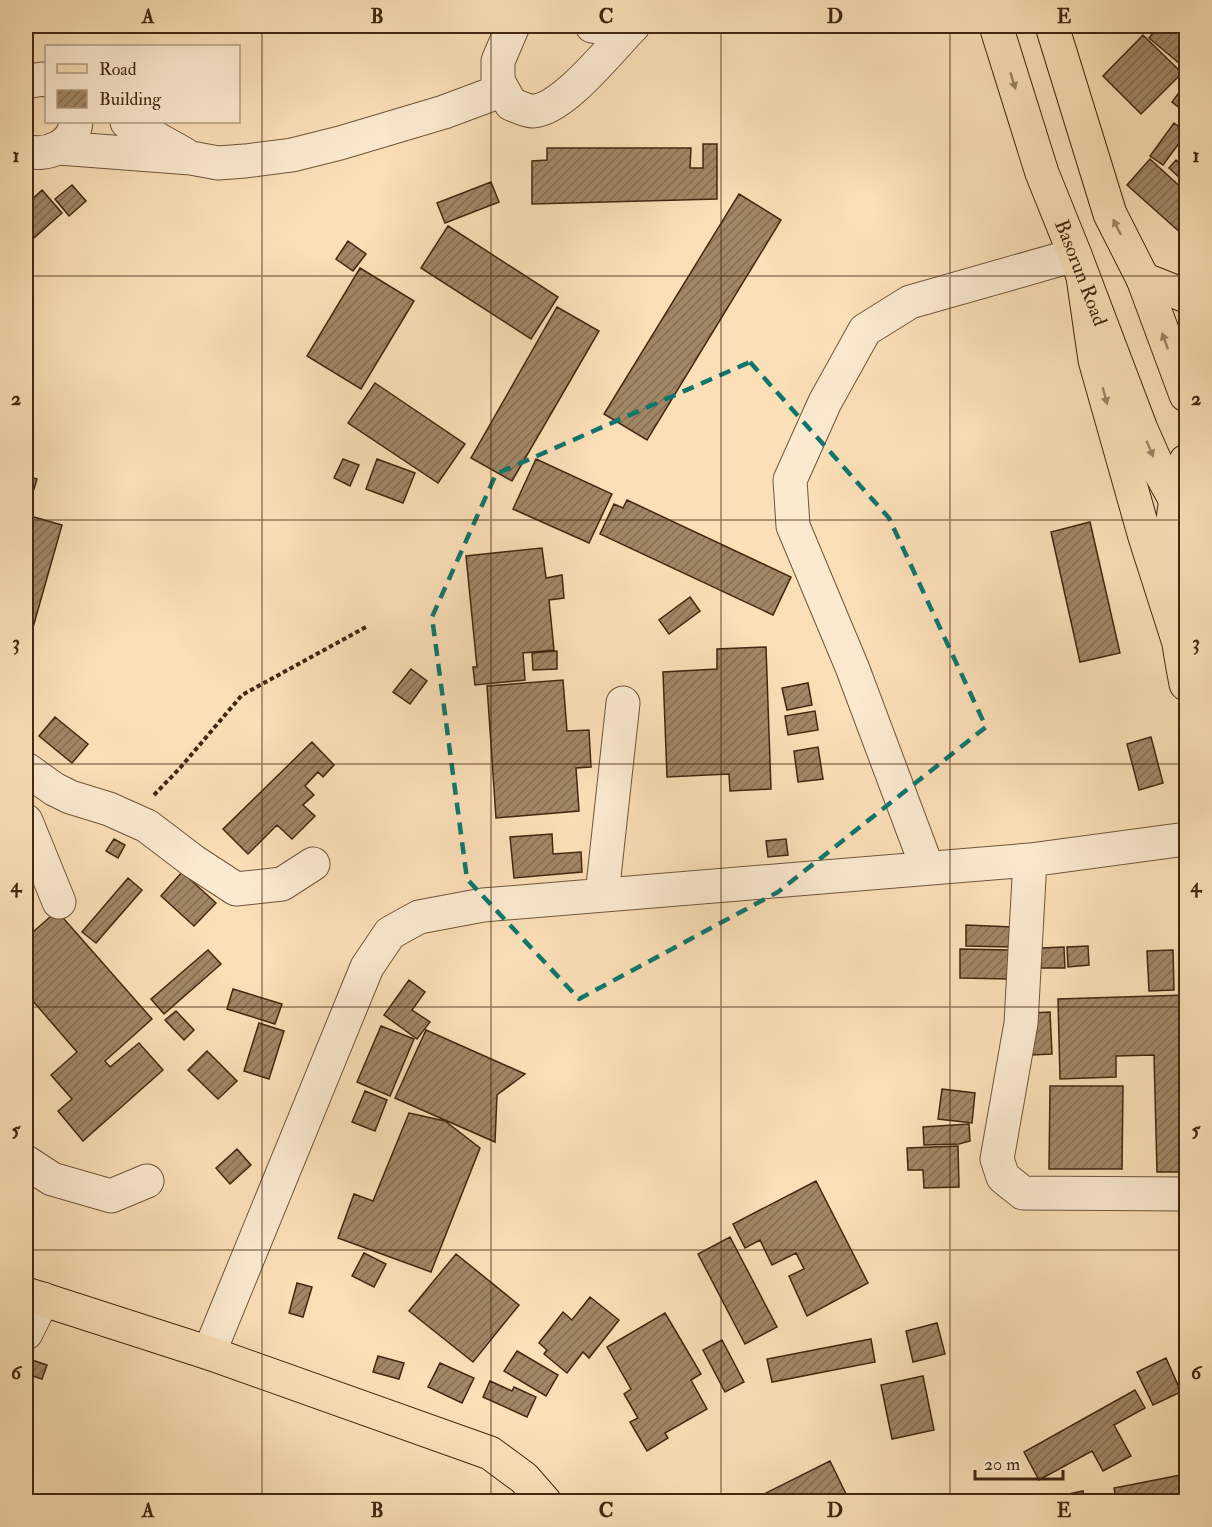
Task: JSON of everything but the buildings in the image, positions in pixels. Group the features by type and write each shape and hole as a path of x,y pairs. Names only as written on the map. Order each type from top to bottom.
{"main road":[{"name":"Basorun Road","path":"996,26 1042,173 1141,429 1159,470 1181,505"},
{"path":"1052,26 1110,214 1143,279 1186,395"},
{"path":"1079,266 1095,360 1142,526 1178,640"},
{"path":"1143,279 1186,296"},
{"path":"1186,461 1181,505 1171,533 1178,640 1186,684"},
{"path":"34,1297 209,1353 490,1453 524,1478 545,1502"}],"street":[{"path":"513,26 498,61 498,81 511,104 532,111 550,106 578,84 630,28"},
{"path":"592,26 630,28"},
{"path":"26,82 45,80"},
{"path":"26,151 47,153 67,135 218,163 292,155 444,112 503,90"},
{"path":"129,123 191,158"},
{"path":"927,867 852,667 793,526 790,480 825,402 865,330 910,302 1079,266"},
{"path":"602,895 623,703"},
{"path":"26,769 54,789 70,797 109,809 147,826 193,861 236,889 282,884 313,864"},
{"path":"26,822 59,902"},
{"path":"209,1353 367,967 390,933 419,917 483,905 1030,860 1186,839"},
{"path":"1030,860 1021,1023 997,1159 1003,1177 1023,1193 1186,1194"},
{"path":"26,1162 52,1179 111,1196 147,1181"},
{"path":"26,1333 34,1297"}],"path":[{"path":"130,819 180,768 242,696 366,627"}],"highlighted area":[{"path":"750,362 889,518 986,727 778,892 579,999 467,879 432,617 496,474"}]}
